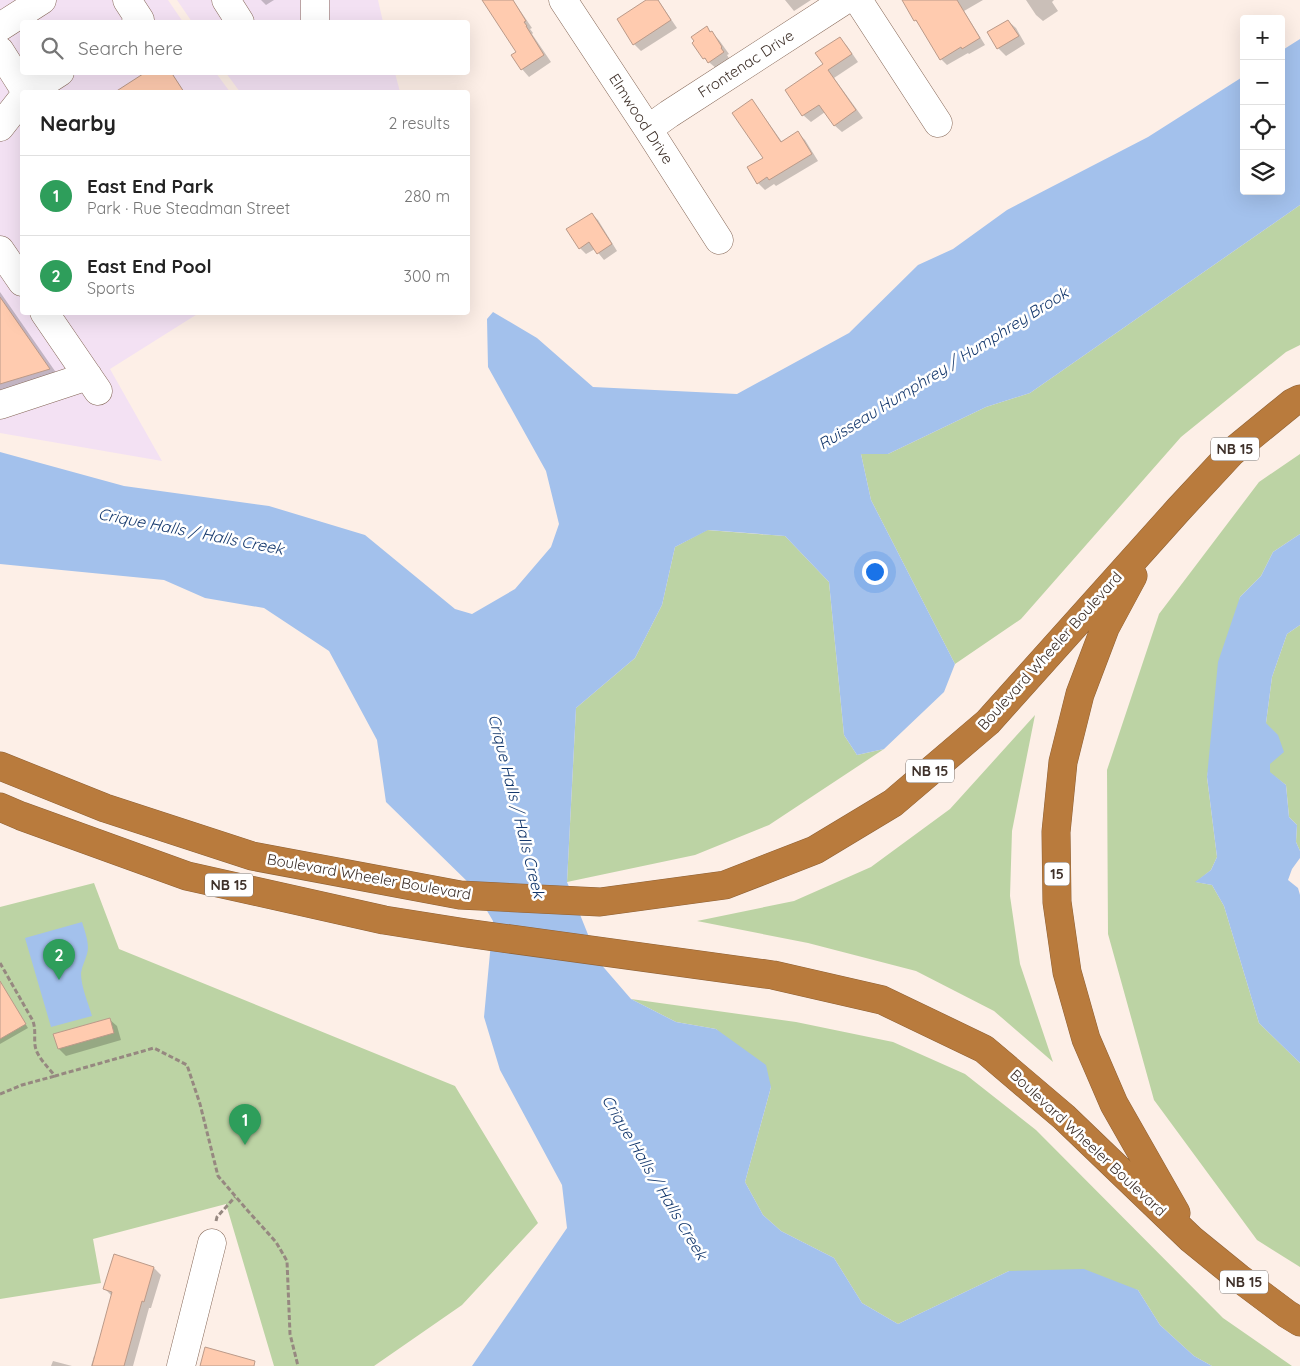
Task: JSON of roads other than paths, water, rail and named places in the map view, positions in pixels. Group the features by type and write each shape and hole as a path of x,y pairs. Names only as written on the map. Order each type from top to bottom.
{"highway":[{"name":"NB 15","path":"1179,509 1232,452 1300,398"},
{"name":"Boulevard Wheeler Boulevard","path":"0,766 105,808 252,856 460,895 600,902 725,885 815,850 893,802 988,722 1179,509"},
{"name":"15","path":"1179,509 1138,566 1105,628 1080,694 1063,762 1056,832 1056,876 1057,902 1067,972 1086,1039 1114,1104 1190,1239"},
{"name":"Boulevard Wheeler Boulevard","path":"0,807 187,876 384,920 773,975 882,1000 984,1049 1064,1117 1190,1239"},
{"name":"NB 15","path":"1190,1239 1245,1283 1300,1322"}],"street":[{"path":"0,27 42,0"},
{"path":"127,0 140,20"},
{"path":"226,0 239,20"},
{"path":"314,0 315,20"},
{"name":"Elmwood Drive","path":"563,0 719,240"},
{"name":"Frontenac Drive","path":"648,129 677,108 845,0"},
{"path":"858,0 938,123"},
{"path":"0,51 27,90"},
{"path":"31,90 55,75"},
{"path":"0,127 20,102"},
{"path":"0,250 20,279"},
{"path":"0,405 93,384 46,315"},
{"path":"181,1366 212,1243"}],"water":[{"path":"1300,39 1300,205 1030,393 986,407 888,454 861,454 871,500 955,664 944,692 884,749 857,755 844,735 829,582 785,536 708,530 675,547 662,605 635,658 576,708 567,882 599,962 631,999 676,1022 716,1029 766,1065 771,1087 745,1182 763,1215 781,1231 834,1258 862,1303 898,1324 1009,1271 1084,1269 1138,1290 1160,1325 1194,1356 1212,1366 472,1366 567,1228 562,1185 500,1070 484,1017 493,921 473,887 386,802 377,740 329,651 264,608 205,598 164,580 0,564 0,452 124,486 269,506 365,535 455,609 472,614 515,589 551,547 559,524 546,471 488,367 487,319 493,312 537,338 593,387 737,394 849,333 918,265 953,249 1007,210 1148,137 1240,79 1240,195 1285,195 1285,48"},
{"path":"1300,534 1300,625 1287,634 1272,677 1266,723 1278,735 1284,752 1270,764 1270,772 1286,785 1289,817 1297,825 1296,842 1300,851 1300,858 1292,869 1288,880 1298,888 1300,895 1300,1063 1259,1023 1224,906 1212,885 1195,882 1211,870 1217,857 1207,777 1218,662 1240,597 1261,576 1273,552"},
{"path":"82,922 88,946 81,970 81,978 92,1016 51,1027 25,938"}],"place":[{"name":"East End Pool","path":"59,980"},
{"name":"East End Park","path":"245,1145"}],"water label":[{"name":"Ruisseau Humphrey / Humphrey Brook","path":"943,368"},
{"name":"Crique Halls / Halls Creek","path":"191,531"},
{"name":"Crique Halls / Halls Creek","path":"517,806"},
{"name":"Crique Halls / Halls Creek","path":"655,1177"}]}
